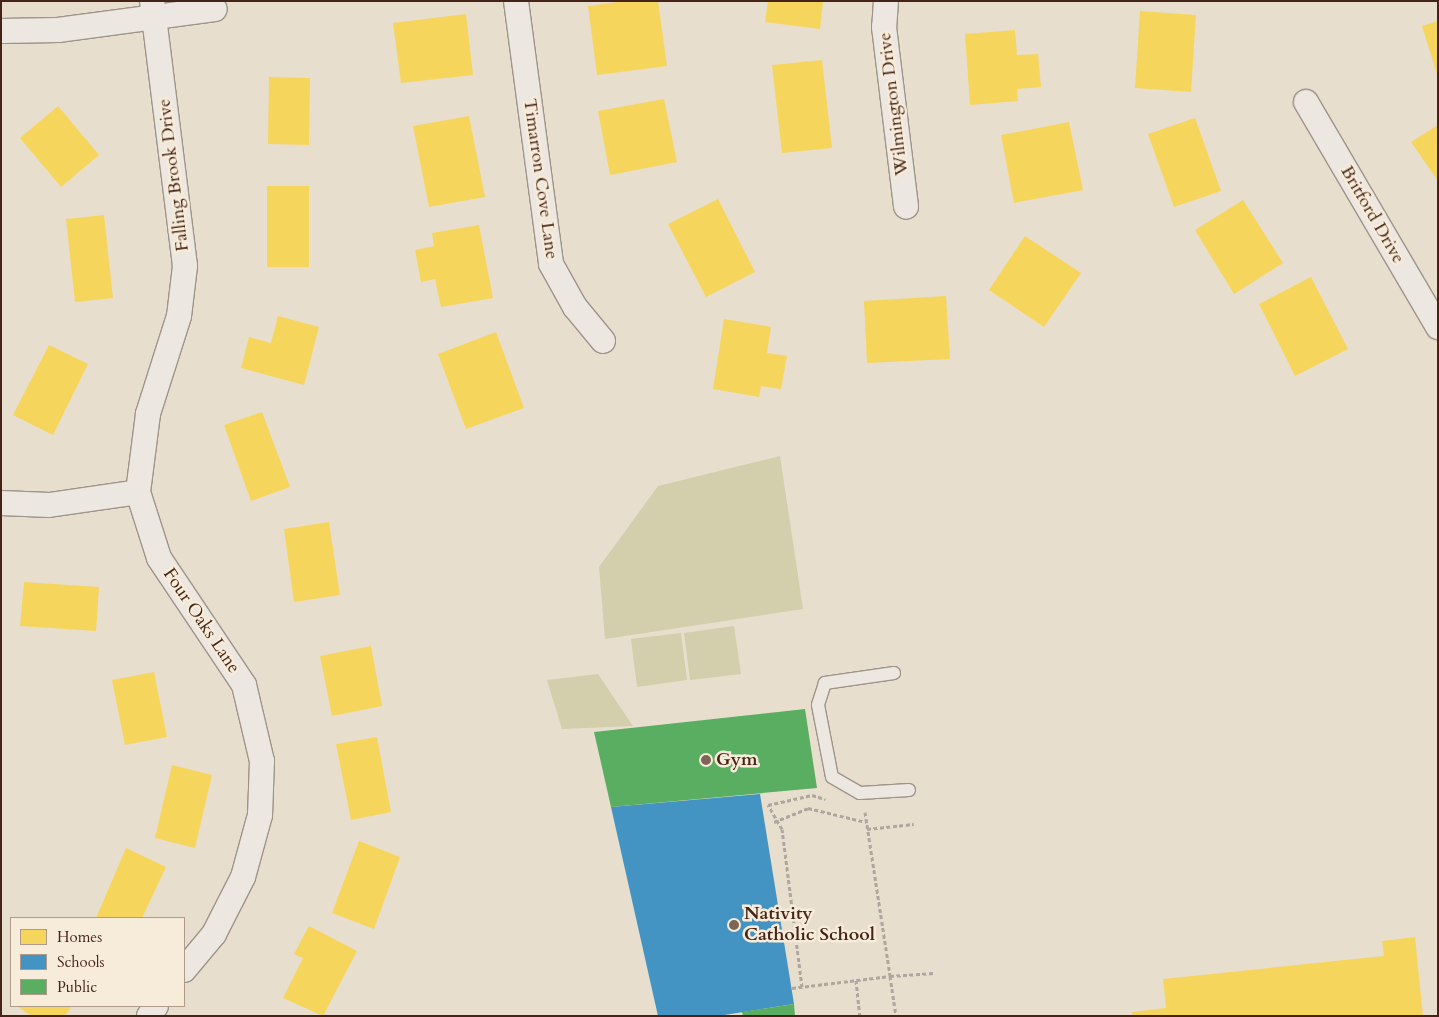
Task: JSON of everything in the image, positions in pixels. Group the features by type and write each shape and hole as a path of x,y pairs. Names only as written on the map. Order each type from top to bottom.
{"street":[{"name":"Timarron Cove Lane","path":"516,1 552,264 575,307 603,341"},
{"name":"Wilmington Drive","path":"886,1 884,27 906,206"},
{"path":"1,31 58,30 153,9 215,9"},
{"name":"Falling Brook Drive","path":"138,492 144,431 179,316 184,266 153,9"},
{"name":"Britford Drive","path":"1306,102 1438,327"},
{"path":"1,503 49,505 138,492"},
{"name":"Four Oaks Lane","path":"138,492 159,558 244,685 262,761 260,815 243,878 214,934 185,969"}],"lane":[{"path":"894,674 825,683 818,705 832,777 860,793 909,790"}],"path":[{"path":"802,988 782,829 774,822 768,805 812,795 828,799"},
{"path":"774,822 808,808 866,822"},
{"path":"864,808 896,1016"},
{"path":"867,829 914,824"},
{"path":"792,988 890,976 934,973"},
{"path":"856,980 860,1016"}],"shaded area":[{"path":"780,456 803,609 605,639 599,567 658,486"},
{"path":"734,626 741,674 690,680 684,633"},
{"path":"681,633 687,680 637,687 631,639"},
{"path":"598,674 633,726 562,729 547,680"}],"building: Homes":[{"path":"626,1 658,1 667,66 597,75 588,6"},
{"path":"768,1 823,1 820,29 765,22"},
{"path":"1140,11 1196,15 1191,92 1135,88"},
{"path":"466,14 473,75 401,83 393,23"},
{"path":"1438,21 1438,74 1437,74 1422,26"},
{"path":"1015,30 1017,55 1038,54 1041,87 1017,89 1018,101 970,105 965,34"},
{"path":"822,60 832,148 782,153 772,65"},
{"path":"269,77 310,78 309,145 268,144"},
{"path":"664,99 677,162 610,175 598,111"},
{"path":"58,106 99,155 61,187 20,138"},
{"path":"469,116 485,197 429,207 413,126"},
{"path":"1195,118 1221,191 1174,207 1148,134"},
{"path":"1069,122 1083,190 1014,203 1001,135"},
{"path":"1438,125 1438,181 1411,142"},
{"path":"267,186 309,186 309,267 267,267"},
{"path":"718,199 755,272 706,297 668,224"},
{"path":"1243,200 1283,263 1234,294 1195,230"},
{"path":"104,215 113,298 75,302 66,219"},
{"path":"479,225 493,298 441,307 435,279 421,282 415,250 434,246 432,233"},
{"path":"1025,236 1081,273 1044,327 989,290"},
{"path":"1311,277 1348,349 1295,376 1259,304"},
{"path":"946,296 950,359 867,363 864,301"},
{"path":"278,316 319,327 304,385 241,368 249,337 271,343"},
{"path":"724,319 771,327 767,353 787,356 781,389 761,386 759,397 713,389"},
{"path":"496,332 524,408 466,429 438,354"},
{"path":"49,345 88,364 53,435 13,415"},
{"path":"262,412 290,487 251,501 224,425"},
{"path":"329,522 340,595 294,602 284,529"},
{"path":"24,582 99,587 96,631 20,626"},
{"path":"371,646 382,706 332,716 320,656"},
{"path":"154,672 167,737 125,745 112,680"},
{"path":"377,737 391,812 351,820 336,744"},
{"path":"172,765 212,775 195,848 155,838"},
{"path":"359,841 400,857 374,929 332,913"},
{"path":"126,848 166,867 142,917 96,917"},
{"path":"309,926 357,951 323,1016 283,998 303,958 294,954"},
{"path":"1415,937 1423,1016 1133,1016 1132,1012 1166,1008 1163,979 1384,956 1382,941"},
{"path":"18,1007 71,1007 65,1016 31,1016"}],"building: Schools":[{"path":"760,794 794,1004 718,1016 658,1016 611,807"}],"building: Public":[{"name":"Gym","path":"805,709 817,788 611,807 594,732"},
{"path":"794,1004 795,1016 743,1016 742,1012"}],"place":[{"name":"Gym","path":"706,760"},
{"name":"Nativity Catholic School","path":"734,925"}]}
